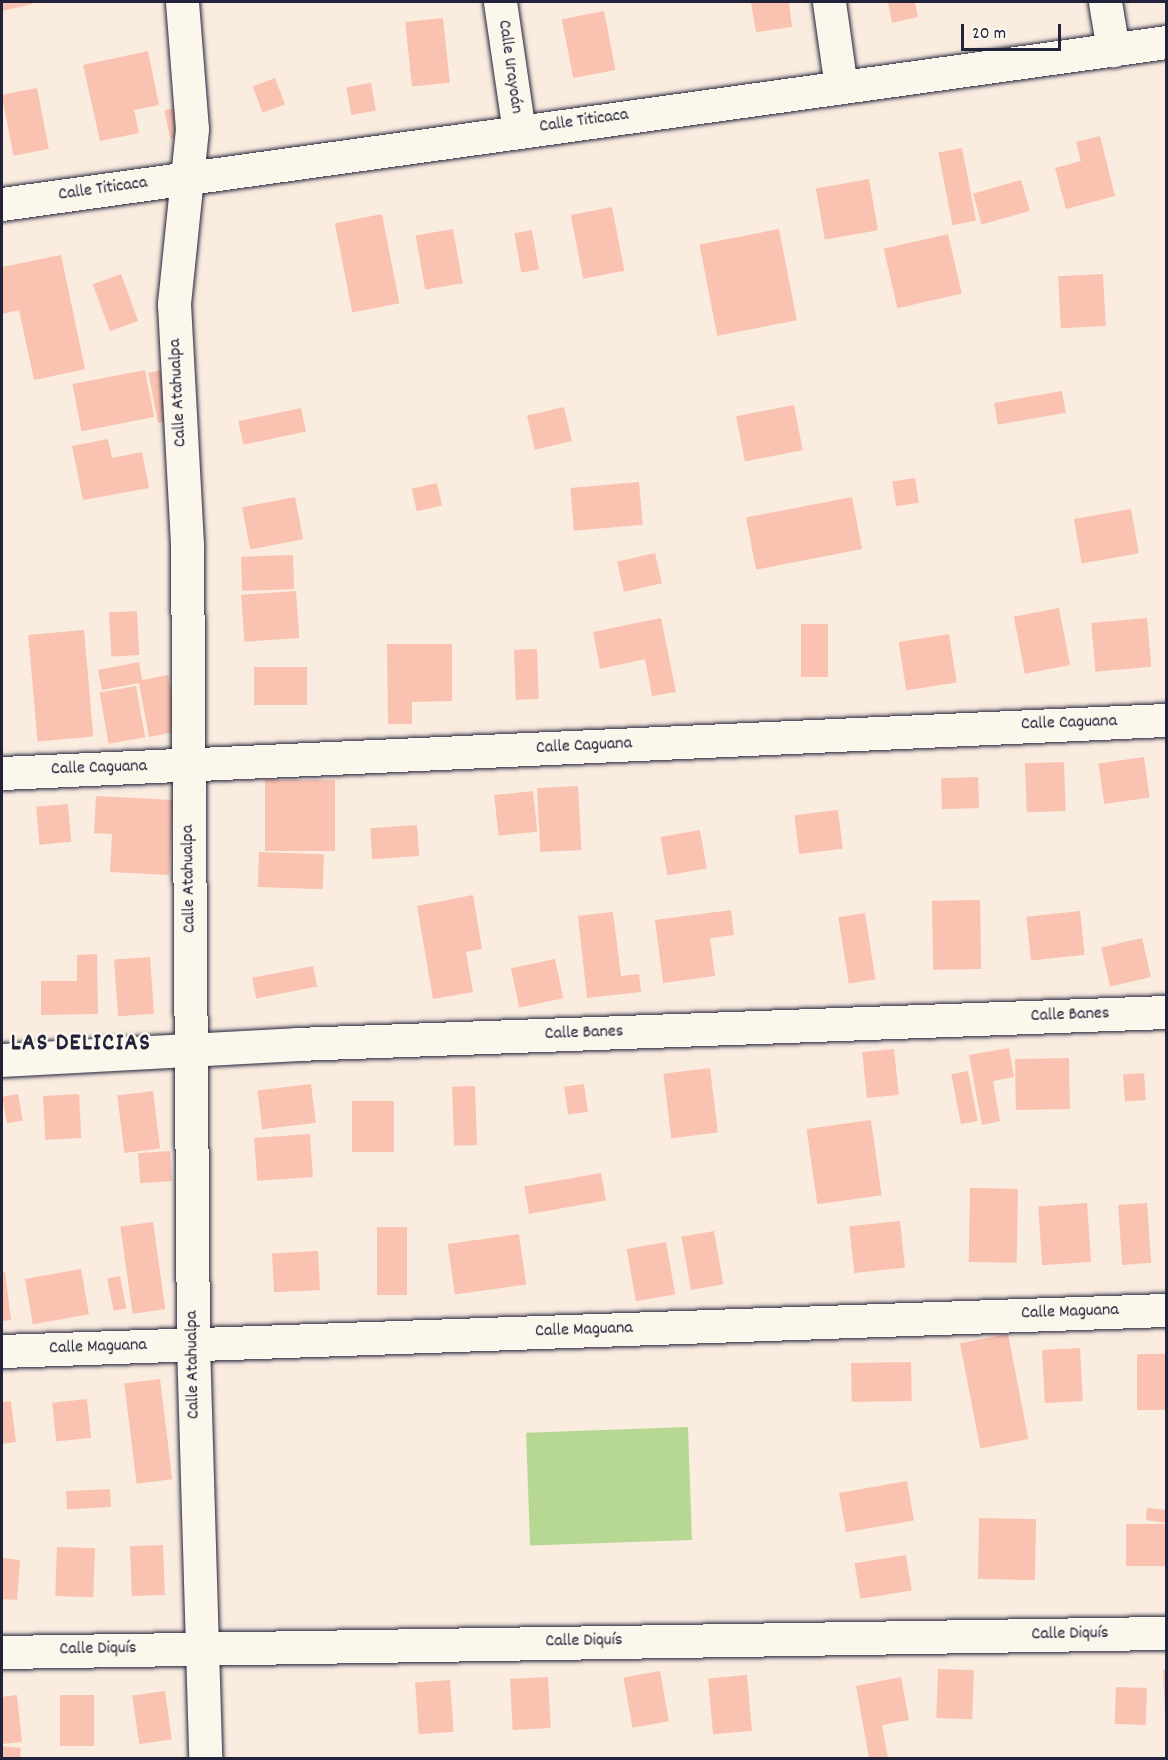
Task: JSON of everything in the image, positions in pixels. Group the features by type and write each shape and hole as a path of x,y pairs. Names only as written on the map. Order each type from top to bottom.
{"street":[{"name":"Calle Atahualpa","path":"182,2 192,129 185,179 174,304 187,547 193,1344 205,1758"},
{"name":"Calle Urayoán","path":"500,2 519,132"},
{"path":"829,2 842,87"},
{"path":"1105,2 1113,50"},
{"name":"Calle Titicaca","path":"2,204 1167,42"},
{"name":"Calle Caguana","path":"2,773 1167,720"},
{"name":"Calle Banes","path":"2,1060 191,1052 297,1044 1167,1012"},
{"name":"Calle Maguana","path":"2,1351 1167,1310"},
{"name":"Calle Diquís","path":"2,1652 1167,1633"}],"green space":[{"path":"688,1427 692,1540 530,1546 526,1433"}],"building":[{"path":"2,2 32,2 33,4 2,11"},
{"path":"751,2 789,2 792,27 756,32"},
{"path":"888,2 915,2 918,17 892,23"},
{"path":"604,11 615,70 573,78 562,19"},
{"path":"443,18 450,83 412,87 405,22"},
{"path":"148,51 159,105 134,110 139,133 100,141 83,65"},
{"path":"275,78 285,104 263,113 253,87"},
{"path":"371,83 376,111 351,115 346,87"},
{"path":"37,88 49,149 13,156 2,95"},
{"path":"180,107 186,135 170,139 164,110"},
{"path":"1100,136 1115,196 1066,209 1055,168 1081,161 1076,142"},
{"path":"962,148 976,221 953,225 938,153"},
{"path":"869,179 878,230 825,240 816,188"},
{"path":"1021,180 1030,211 982,225 973,194"},
{"path":"612,207 624,271 583,279 571,215"},
{"path":"382,214 399,303 352,312 335,223"},
{"path":"453,229 463,283 425,290 416,236"},
{"path":"779,229 797,320 717,336 699,244"},
{"path":"532,230 539,269 521,273 514,233"},
{"path":"948,234 962,293 897,308 884,249"},
{"path":"61,255 85,369 34,380 19,310 2,314 2,267"},
{"path":"121,274 138,321 110,331 93,284"},
{"path":"1103,274 1106,326 1061,328 1058,276"},
{"path":"145,370 154,417 82,431 72,384"},
{"path":"162,370 172,420 158,423 148,373"},
{"path":"1062,391 1066,413 998,425 994,403"},
{"path":"794,405 803,450 745,461 736,416"},
{"path":"564,407 572,441 535,450 527,416"},
{"path":"301,408 306,431 243,445 238,421"},
{"path":"108,439 112,458 142,452 149,488 83,500 72,446"},
{"path":"915,478 919,503 896,506 892,482"},
{"path":"639,482 643,525 574,531 570,488"},
{"path":"437,483 442,505 417,511 412,489"},
{"path":"295,497 303,539 250,550 242,507"},
{"path":"852,497 862,549 756,570 746,518"},
{"path":"1131,509 1139,553 1082,563 1074,519"},
{"path":"655,553 662,583 624,592 617,562"},
{"path":"293,555 294,589 242,591 241,557"},
{"path":"296,591 299,638 244,642 241,595"},
{"path":"1059,608 1070,665 1025,674 1014,617"},
{"path":"137,611 139,655 111,656 109,612"},
{"path":"661,618 676,692 652,696 645,659 600,669 593,632"},
{"path":"1147,618 1151,667 1095,672 1091,623"},
{"path":"801,624 828,624 828,677 801,677"},
{"path":"84,630 93,737 38,741 28,635"},
{"path":"949,634 957,682 906,690 899,642"},
{"path":"387,644 452,644 452,701 412,702 412,724 388,724"},
{"path":"537,649 539,699 516,700 514,650"},
{"path":"139,662 142,680 168,675 179,731 149,737 139,683 102,690 98,670"},
{"path":"254,667 307,667 307,705 254,705"},
{"path":"136,686 145,737 109,744 100,692"},
{"path":"1144,757 1150,798 1104,804 1098,763"},
{"path":"1064,762 1066,811 1027,812 1025,763"},
{"path":"978,777 979,808 942,809 941,778"},
{"path":"265,780 335,780 335,851 265,851"},
{"path":"578,786 581,850 540,852 537,788"},
{"path":"533,791 537,832 498,836 494,795"},
{"path":"96,796 173,800 169,875 110,872 112,834 94,833"},
{"path":"68,804 71,842 39,845 36,807"},
{"path":"838,810 843,849 799,854 794,815"},
{"path":"417,825 419,856 372,859 370,828"},
{"path":"700,830 707,868 667,875 661,837"},
{"path":"259,852 324,854 323,889 258,887"},
{"path":"473,895 482,949 466,952 473,992 433,999 417,906"},
{"path":"980,900 981,969 933,970 932,901"},
{"path":"731,910 734,935 710,938 715,976 663,983 655,920"},
{"path":"1080,911 1085,955 1031,960 1026,917"},
{"path":"613,912 621,976 639,974 641,992 587,998 578,916"},
{"path":"865,913 875,979 849,983 838,917"},
{"path":"1142,938 1151,977 1110,986 1101,947"},
{"path":"97,954 98,1014 41,1015 41,981 77,981 77,955"},
{"path":"150,957 154,1014 118,1016 114,960"},
{"path":"555,959 563,998 519,1007 511,968"},
{"path":"313,966 317,987 256,998 252,978"},
{"path":"1009,1048 1014,1077 993,1081 1000,1121 982,1125 969,1055"},
{"path":"894,1049 899,1095 867,1098 862,1052"},
{"path":"1069,1058 1070,1109 1016,1110 1015,1059"},
{"path":"710,1068 718,1133 671,1138 663,1074"},
{"path":"968,1071 978,1121 961,1124 951,1074"},
{"path":"1144,1073 1146,1100 1125,1101 1123,1074"},
{"path":"311,1084 316,1123 262,1129 257,1091"},
{"path":"584,1084 588,1112 568,1115 564,1087"},
{"path":"475,1086 477,1145 454,1146 452,1087"},
{"path":"153,1091 160,1149 124,1153 117,1095"},
{"path":"18,1094 23,1121 7,1123 2,1097"},
{"path":"79,1094 81,1138 45,1140 43,1096"},
{"path":"352,1101 394,1101 394,1152 352,1152"},
{"path":"871,1120 882,1195 817,1204 807,1129"},
{"path":"310,1134 313,1177 257,1181 254,1138"},
{"path":"170,1151 172,1181 140,1183 138,1153"},
{"path":"601,1173 606,1201 529,1214 524,1187"},
{"path":"970,1188 1018,1189 1017,1263 969,1262"},
{"path":"1087,1203 1091,1262 1042,1265 1038,1206"},
{"path":"1147,1203 1151,1263 1122,1265 1118,1205"},
{"path":"900,1221 905,1268 854,1273 849,1226"},
{"path":"153,1222 165,1309 133,1314 120,1227"},
{"path":"377,1227 407,1227 407,1295 377,1295"},
{"path":"714,1231 723,1284 691,1290 682,1237"},
{"path":"519,1234 526,1285 455,1295 448,1244"},
{"path":"666,1242 675,1294 636,1301 627,1249"},
{"path":"318,1251 320,1290 274,1292 272,1253"},
{"path":"81,1269 89,1314 33,1324 25,1279"},
{"path":"2,1272 5,1272 11,1320 2,1321"},
{"path":"120,1276 126,1308 114,1311 107,1278"},
{"path":"1008,1334 1028,1439 980,1448 960,1343"},
{"path":"1080,1348 1083,1401 1045,1403 1042,1350"},
{"path":"1137,1354 1166,1354 1166,1410 1137,1410"},
{"path":"911,1362 912,1401 852,1402 851,1363"},
{"path":"160,1379 172,1479 137,1484 124,1383"},
{"path":"87,1399 91,1438 56,1441 52,1403"},
{"path":"11,1401 16,1442 2,1444 2,1402"},
{"path":"907,1481 914,1520 846,1532 839,1493"},
{"path":"110,1489 111,1507 67,1509 66,1491"},
{"path":"1147,1508 1166,1510 1166,1523 1146,1520"},
{"path":"979,1518 1036,1519 1035,1580 978,1579"},
{"path":"1126,1524 1166,1524 1166,1566 1126,1566"},
{"path":"163,1545 165,1595 132,1596 130,1546"},
{"path":"57,1547 95,1548 93,1597 55,1596"},
{"path":"906,1555 912,1591 860,1599 855,1563"},
{"path":"2,1558 20,1560 17,1600 2,1599"},
{"path":"938,1669 974,1670 972,1719 936,1718"},
{"path":"1163,1670 1166,1670 1166,1711 1165,1711"},
{"path":"660,1671 669,1721 632,1728 624,1677"},
{"path":"747,1675 752,1731 713,1734 708,1678"},
{"path":"548,1677 551,1728 513,1730 510,1679"},
{"path":"901,1677 909,1720 882,1725 888,1758 869,1758 856,1686"},
{"path":"450,1680 454,1732 419,1734 415,1682"},
{"path":"1116,1687 1147,1688 1146,1725 1115,1724"},
{"path":"165,1691 172,1740 139,1744 132,1696"},
{"path":"17,1695 22,1742 2,1744 2,1697"},
{"path":"60,1695 94,1695 94,1746 60,1746"},
{"path":"2,1746 21,1748 20,1758 2,1758"}],"district":[{"name":"LAS DELICIAS","path":"81,1045"}]}
